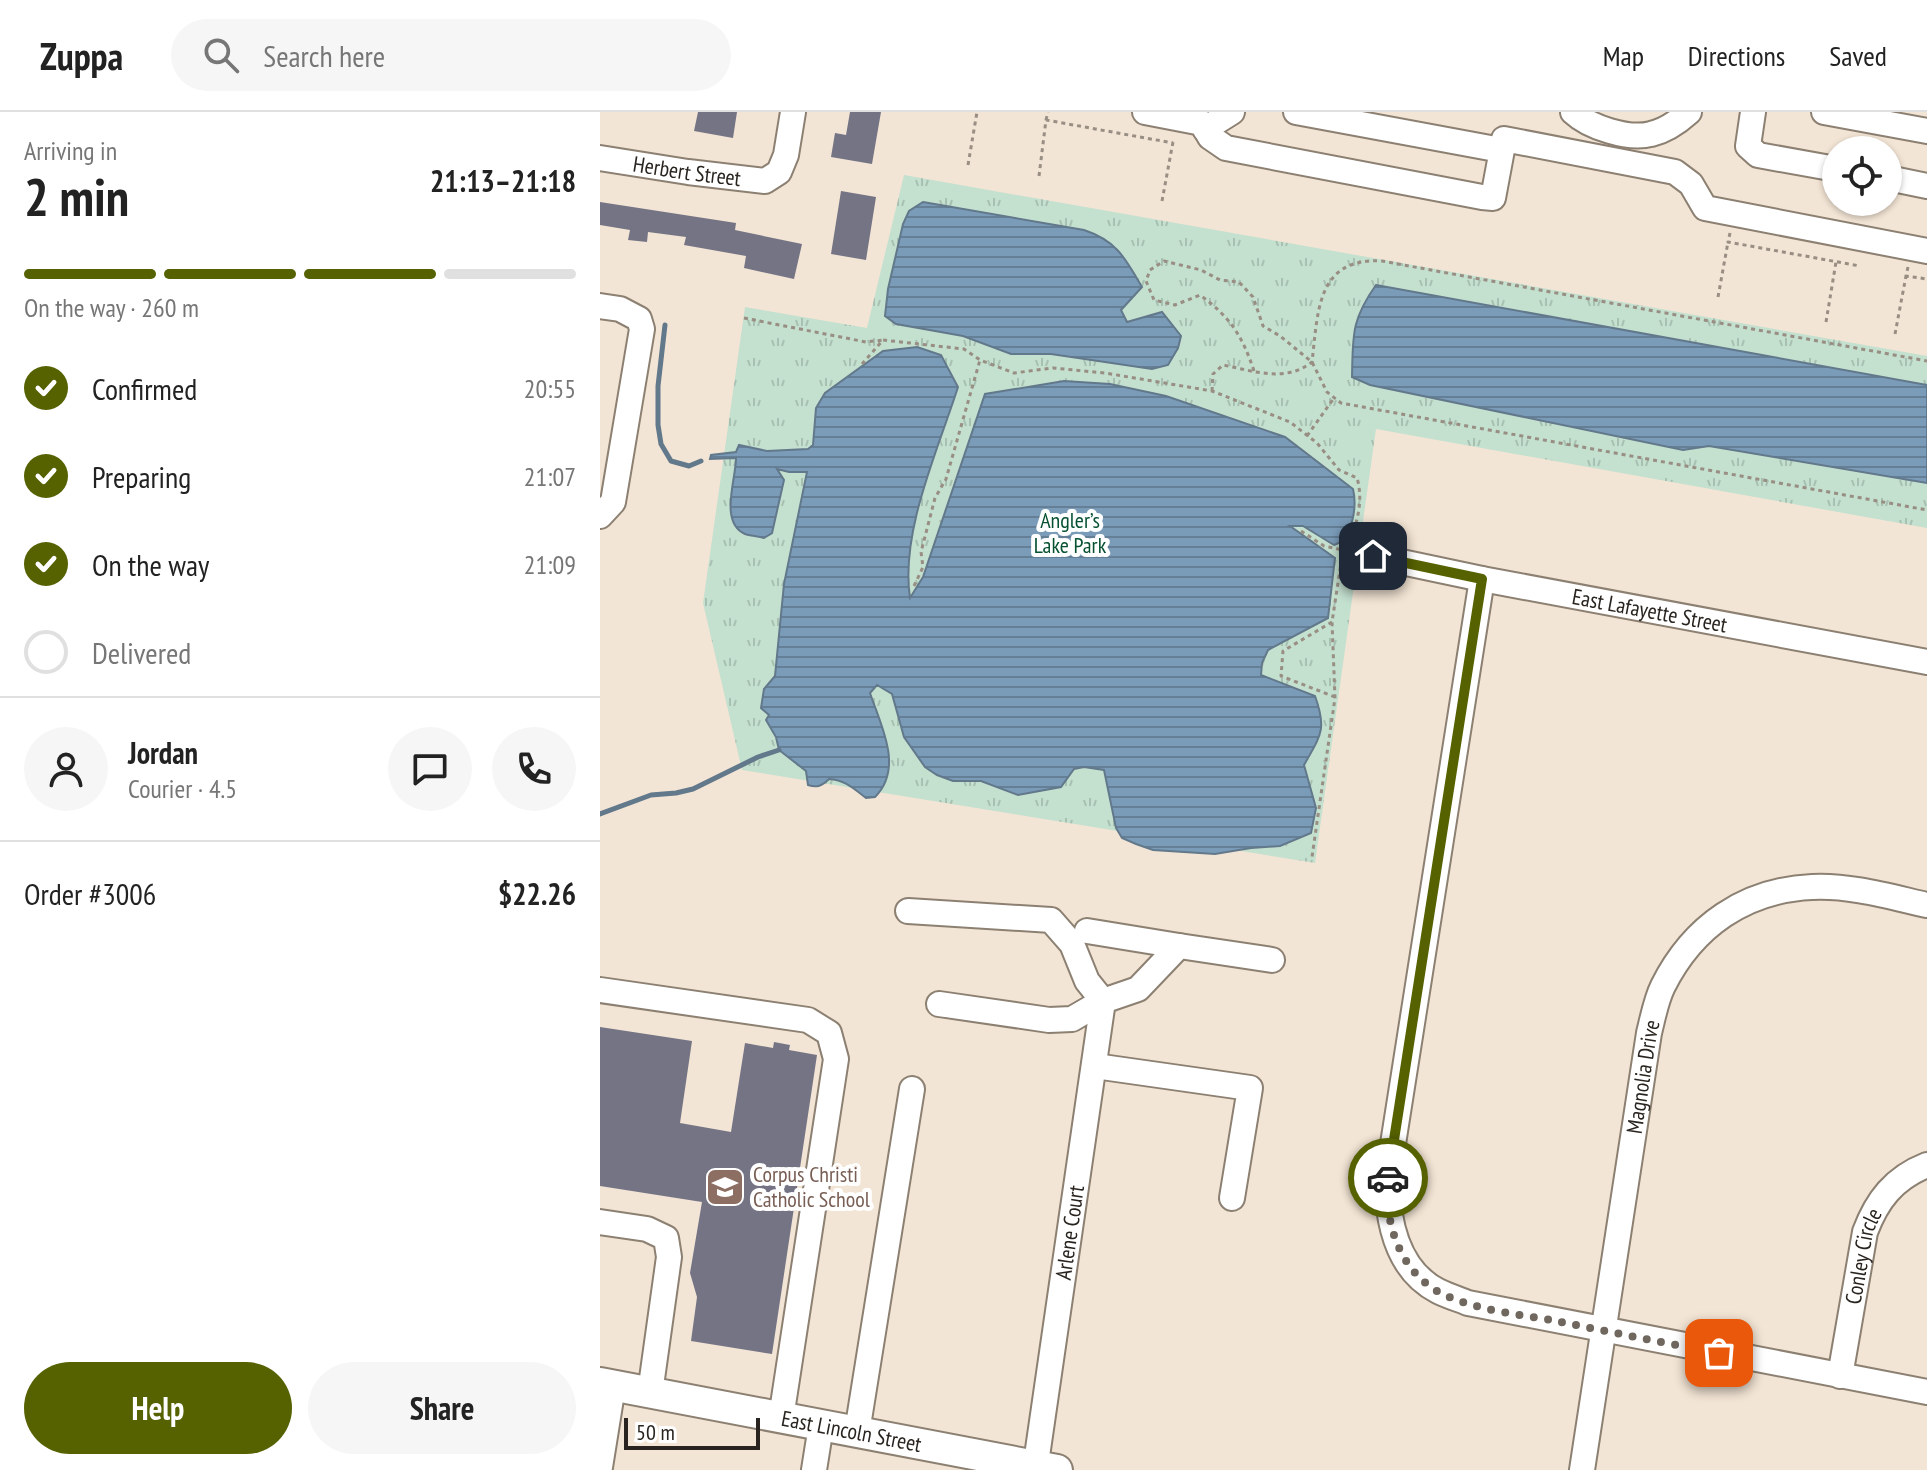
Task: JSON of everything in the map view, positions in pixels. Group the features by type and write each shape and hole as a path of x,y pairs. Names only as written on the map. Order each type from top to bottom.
{"main road":[{"name":"East Lincoln Street","path":"607,1384 1042,1469"}],"street":[{"name":"Herbert Street","path":"600,158 758,182 779,172 786,155 793,112"},
{"path":"1145,112 1202,123 1210,137 1226,148 1493,198 1504,139 1675,172 1691,184 1705,208 1927,251"},
{"path":"1205,129 1232,112"},
{"path":"1296,112 1501,150"},
{"path":"1573,112 1583,121 1614,132 1649,135 1680,120 1689,112"},
{"path":"1753,112 1748,146 1758,155 1822,166"},
{"path":"1824,112 1927,131"},
{"path":"1902,181 1927,186"},
{"path":"600,306 631,313 639,319 642,329 613,502 600,516"},
{"name":"East Lafayette Street","path":"1373,556 1927,662"},
{"path":"1482,579 1387,1182 1397,1247 1414,1271 1436,1290 1468,1303 1927,1392"},
{"name":"Magnolia Drive","path":"1582,1470 1606,1331 1649,1033 1661,989 1683,951 1714,919 1762,895 1813,887 1848,890 1927,905"},
{"path":"908,911 1051,920 1072,944 1087,981 1103,1001"},
{"path":"1087,931 1272,960"},
{"path":"939,1004 1049,1020 1072,1019 1103,1001 1138,989 1179,946"},
{"path":"600,990 808,1020 829,1033 836,1059 781,1418"},
{"name":"Arlene Court","path":"1042,1469 1103,1001"},
{"path":"1095,1066 1250,1088 1232,1198"},
{"path":"857,1432 912,1089"},
{"name":"Conley Circle","path":"1840,1376 1865,1232 1871,1216 1878,1201 1900,1178 1927,1165"},
{"path":"600,1222 647,1229 666,1238 669,1257 650,1393"},
{"path":"600,1467 607,1384"},
{"path":"814,1470 821,1426"}],"path":[{"path":"968,165 977,112"},
{"path":"1039,176 1048,112"},
{"path":"1162,201 1177,118"},
{"path":"1046,120 1173,143"},
{"path":"1718,297 1733,214"},
{"path":"1728,242 1860,266"},
{"path":"1212,391 1213,374 1223,365 1273,376 1302,370 1312,362 1318,312 1328,284 1342,268 1362,260 1382,261 1927,361"},
{"path":"1254,371 1245,343 1223,312 1200,295 1175,305 1154,300 1146,281 1150,270 1164,261 1201,270 1220,280 1239,282 1253,297 1263,326 1312,362 1327,392 1341,403 1927,510"},
{"path":"1826,322 1836,262"},
{"path":"1895,334 1906,276"},
{"path":"744,318 866,342 883,340 964,349 980,360 1014,373 1053,368 1105,373 1212,391 1290,422 1317,443 1339,470 1357,478 1362,494 1351,538 1343,550 1332,622 1335,698 1312,857"},
{"path":"862,364 883,340"},
{"path":"914,586 923,567 921,552 935,498 946,479 980,360"},
{"path":"1307,436 1334,398"},
{"path":"1301,531 1324,546 1373,556"},
{"path":"1332,622 1283,651 1281,676 1335,698"}],"green space":[{"name":"Angler’s Lake Park","path":"904,175 1927,356 1927,528 1376,429 1315,863 742,770 703,603 745,307 867,328"}],"water":[{"path":"923,202 1084,230 1105,239 1125,259 1142,287 1121,310 1127,322 1162,312 1181,336 1168,365 1152,369 1051,354 1011,354 963,336 896,324 885,316 888,289 903,224 909,211"},
{"path":"1376,285 1927,385 1927,483 1709,446 1683,450 1370,385 1352,377 1353,350 1358,319"},
{"path":"917,347 941,355 958,387 916,519 910,546 910,598 923,577 985,394 1064,381 1110,384 1166,396 1285,437 1353,489 1352,521 1340,542 1334,545 1303,526 1290,526 1335,558 1328,618 1268,650 1262,663 1261,675 1315,696 1319,707 1320,732 1304,765 1316,808 1311,833 1280,846 1215,854 1153,850 1122,838 1116,828 1104,770 1074,769 1061,787 1018,795 981,781 953,781 937,775 925,767 904,737 892,694 877,685 870,693 888,746 889,760 884,786 875,797 866,798 849,785 835,780 829,779 817,786 808,785 806,771 779,750 776,737 766,720 769,715 761,708 764,689 775,676 784,584 807,472 777,469 784,480 772,533 764,538 745,534 733,520 731,500 736,458 710,459 711,455 736,452 739,445 767,451 808,449 813,445 816,408 825,393 883,351"}],"building":[{"path":"698,112 737,112 733,138 694,131"},
{"path":"850,112 881,112 872,164 831,157 835,133 846,135"},
{"path":"841,191 876,197 866,260 831,254"},
{"path":"600,202 736,223 735,230 802,244 794,279 744,268 746,256 684,245 686,237 648,232 647,242 628,240 630,230 600,225"},
{"path":"600,1027 692,1041 680,1123 731,1132 745,1043 773,1048 774,1042 790,1045 789,1050 817,1055 772,1354 691,1341 697,1297 690,1273 702,1202 600,1186"}],"waterway":[{"path":"665,325 658,386 661,444 671,461 689,466 701,461"},
{"path":"600,814 651,795 693,789 779,750"}],"way so far":[{"path":"1388,1178 1388,1204 1397,1247 1414,1271 1436,1290 1468,1303 1521,1315 1719,1353"}],"place":[{"name":"Corpus Christi Catholic School","path":"725,1187"}],"route":[{"path":"1373,556 1482,579 1388,1178"}]}
